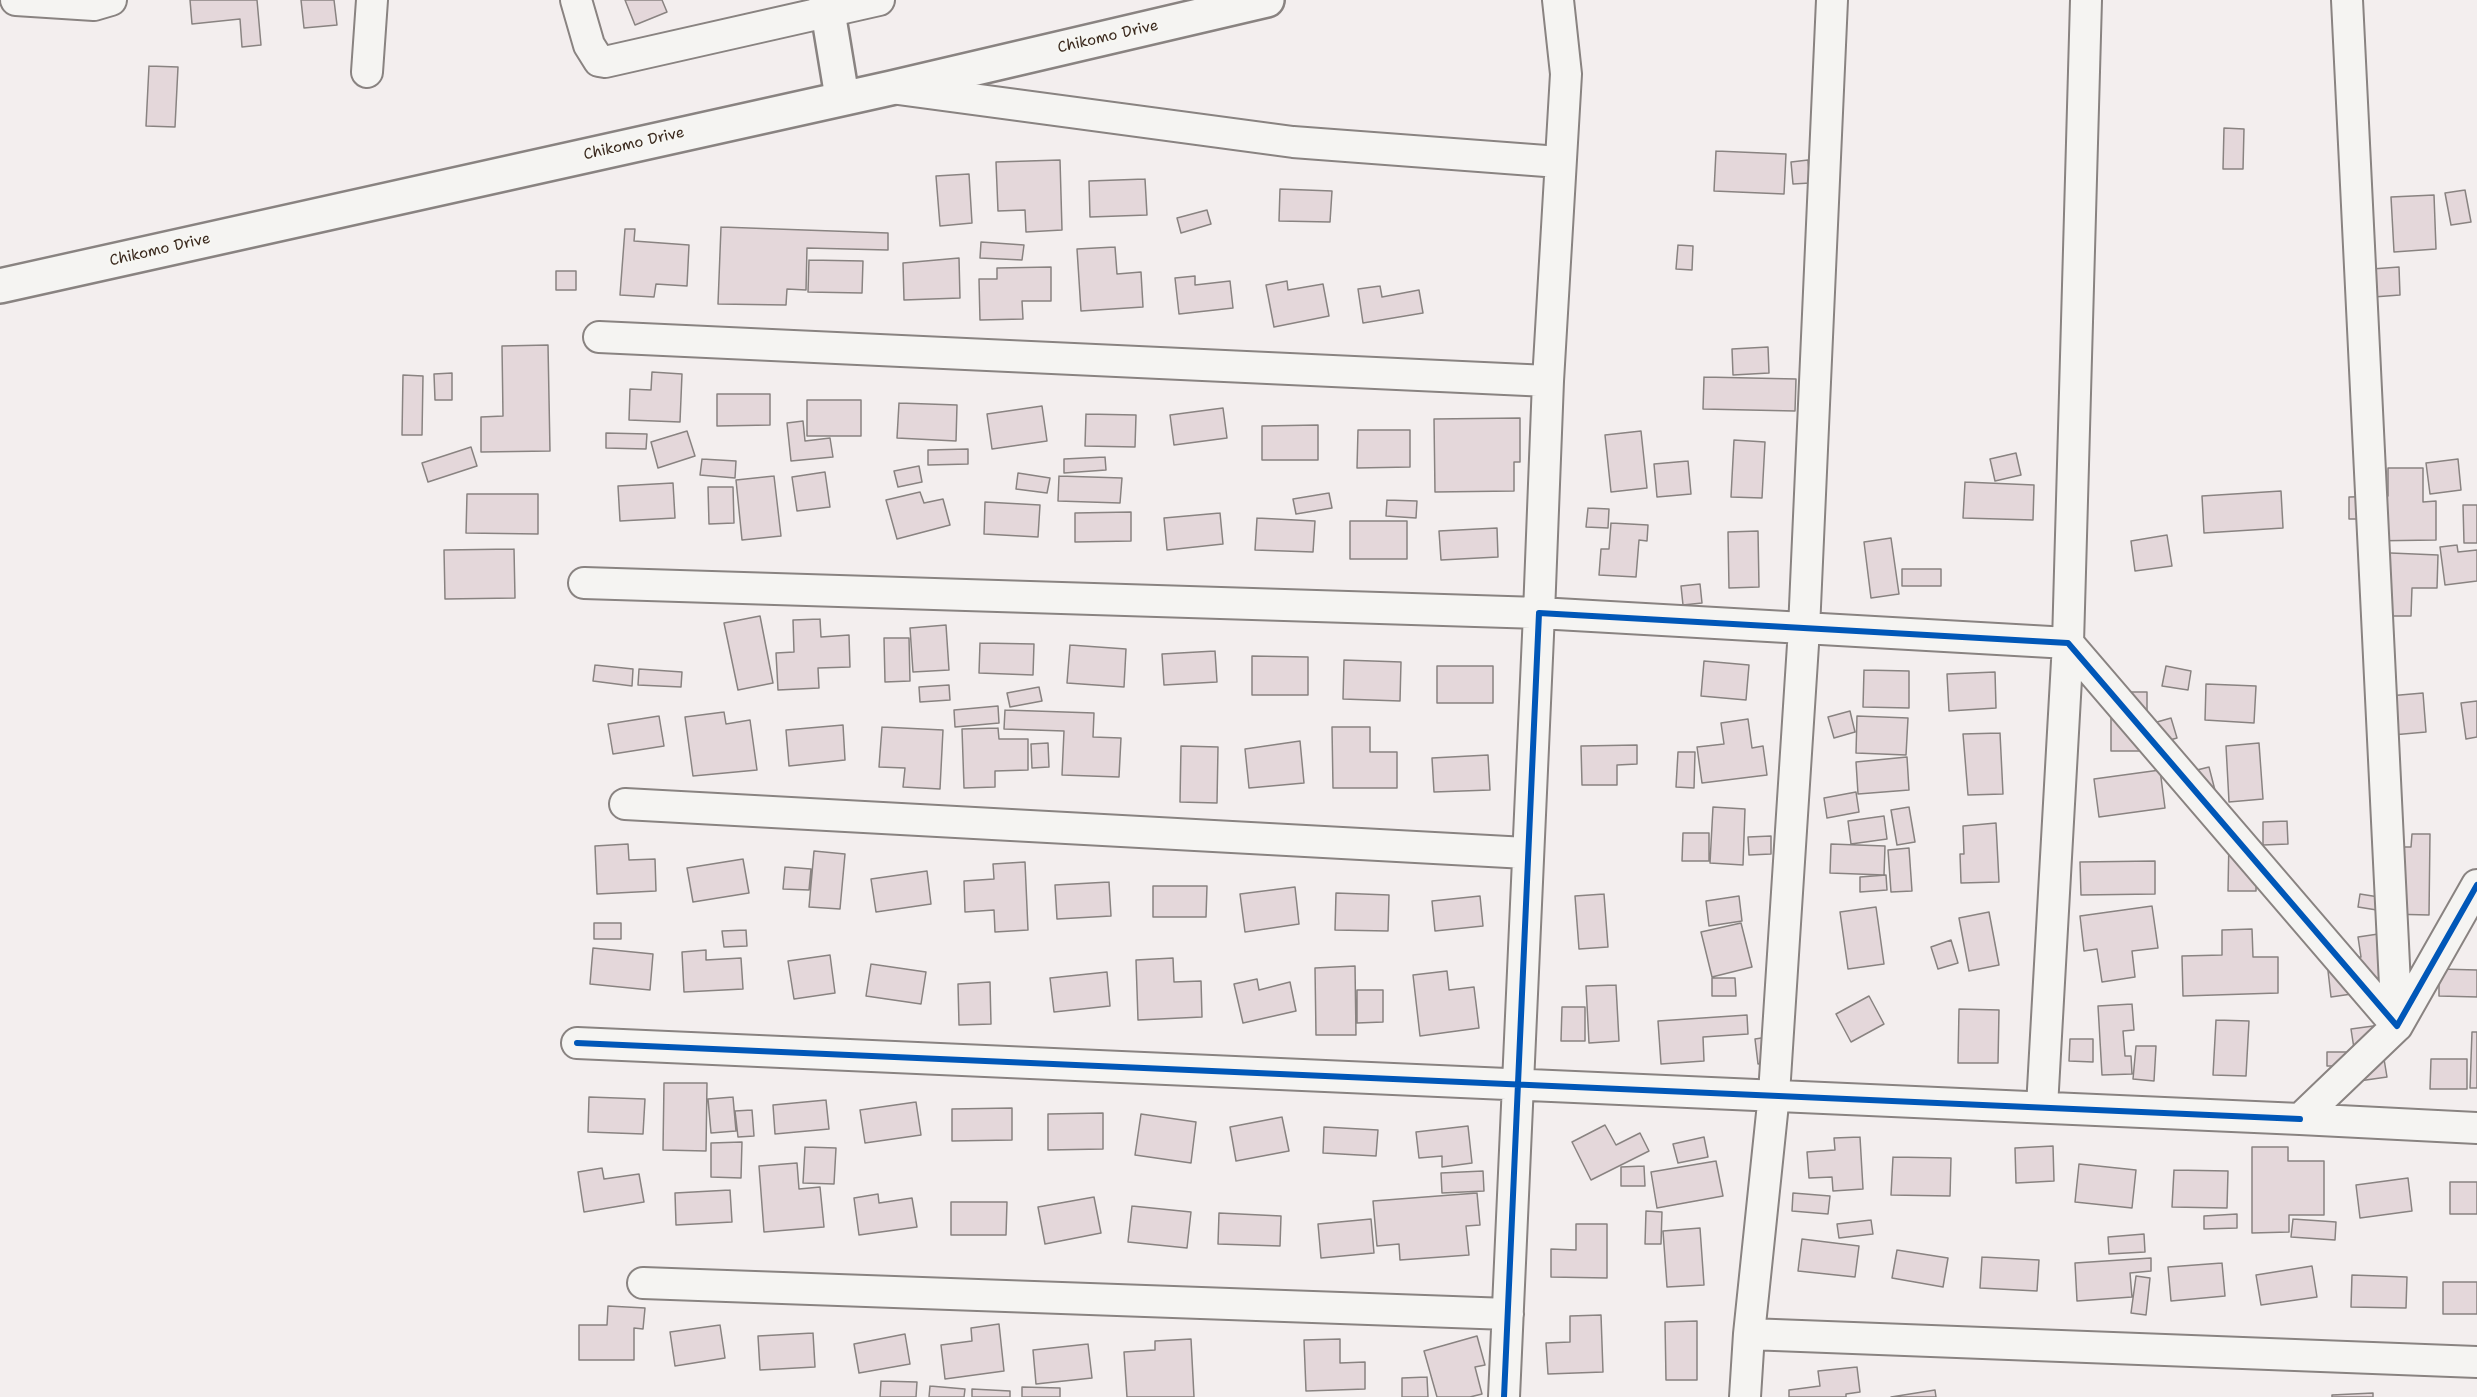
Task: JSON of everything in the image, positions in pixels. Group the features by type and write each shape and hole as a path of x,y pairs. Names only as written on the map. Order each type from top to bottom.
{"street":[{"path":"16,0 94,5 111,0"},
{"path":"367,72 372,0"},
{"path":"576,0 589,45 599,62 605,63 827,6 879,0"},
{"name":"Chikomo Drive","path":"0,286 842,97 891,88 1267,0"},
{"path":"1504,1397 1548,381 1559,162 1566,74 1558,0"},
{"path":"1745,1397 1749,1334 1774,1094 1804,629 1832,0"},
{"path":"2042,1107 2068,643 2086,0"},
{"path":"2347,0 2397,1026"},
{"path":"827,6 842,97"},
{"path":"891,88 1293,142 1559,162"},
{"path":"599,336 1548,381"},
{"path":"584,583 1539,613 2068,643 2397,1026"},
{"path":"625,804 1527,854"},
{"path":"2300,1119 2397,1026 2477,885"},
{"path":"577,1042 1774,1094 2477,1128"},
{"path":"643,1283 1508,1314"},
{"path":"1749,1334 2477,1362"}],"building":[{"path":"190,0 257,0 261,45 242,47 240,19 192,24"},
{"path":"301,0 334,0 337,25 304,28"},
{"path":"625,0 662,0 667,12 635,25"},
{"path":"149,66 178,67 175,127 146,126"},
{"path":"2224,128 2244,129 2243,169 2223,169"},
{"path":"1716,151 1786,154 1784,194 1714,191"},
{"path":"1060,160 1062,230 1026,232 1025,210 998,211 996,162"},
{"path":"1808,160 1810,183 1793,184 1791,162"},
{"path":"969,174 972,223 940,226 936,176"},
{"path":"1145,179 1147,215 1090,217 1089,181"},
{"path":"1280,189 1332,191 1330,222 1279,221"},
{"path":"2465,190 2471,222 2451,225 2445,193"},
{"path":"2434,195 2436,249 2394,252 2391,197"},
{"path":"1207,210 1211,224 1181,233 1177,218"},
{"path":"721,227 888,233 888,250 807,248 806,290 787,289 786,305 718,304"},
{"path":"625,229 635,229 634,241 689,245 687,286 656,284 654,297 620,295"},
{"path":"981,242 1024,245 1022,260 980,258"},
{"path":"1678,245 1693,246 1692,270 1676,269"},
{"path":"1115,247 1117,274 1141,272 1143,307 1081,311 1077,249"},
{"path":"959,258 960,298 904,300 903,263"},
{"path":"809,260 863,261 862,293 808,292"},
{"path":"1051,267 1051,301 1022,301 1023,319 980,320 979,279 997,279 997,268"},
{"path":"2399,267 2400,295 2360,298 2358,270"},
{"path":"556,271 576,271 576,290 556,290"},
{"path":"1195,276 1195,285 1230,281 1233,308 1179,314 1175,278"},
{"path":"1287,281 1288,290 1323,284 1329,316 1274,327 1266,285"},
{"path":"1380,286 1382,297 1419,290 1423,313 1363,323 1358,289"},
{"path":"548,345 550,451 481,452 481,417 503,416 502,346"},
{"path":"1768,347 1769,373 1733,375 1732,349"},
{"path":"652,372 682,374 680,422 629,420 630,389 651,390"},
{"path":"452,373 452,400 435,400 434,374"},
{"path":"403,375 423,376 422,435 402,435"},
{"path":"1704,377 1796,379 1795,411 1703,409"},
{"path":"717,394 770,394 770,425 717,426"},
{"path":"807,400 861,400 861,436 807,436"},
{"path":"899,403 957,405 956,441 897,438"},
{"path":"1042,406 1047,441 992,449 987,414"},
{"path":"1223,408 1227,438 1174,445 1170,415"},
{"path":"1086,414 1136,415 1135,447 1085,446"},
{"path":"1520,418 1520,462 1514,462 1514,491 1435,492 1434,419"},
{"path":"803,421 805,441 830,438 833,457 791,461 787,423"},
{"path":"1318,425 1318,460 1262,460 1262,426"},
{"path":"1358,430 1410,430 1410,467 1357,468"},
{"path":"687,431 695,456 658,468 651,442"},
{"path":"1641,431 1647,488 1611,492 1605,435"},
{"path":"606,433 647,434 646,449 606,448"},
{"path":"1734,440 1765,442 1762,498 1731,497"},
{"path":"471,447 477,466 428,482 422,463"},
{"path":"968,449 968,464 928,465 928,450"},
{"path":"2016,453 2021,475 1995,481 1990,459"},
{"path":"1105,457 1106,470 1064,473 1064,459"},
{"path":"702,459 736,461 735,478 700,475"},
{"path":"2458,459 2461,490 2430,494 2426,463"},
{"path":"1688,461 1691,494 1657,497 1654,464"},
{"path":"919,466 922,482 898,487 894,471"},
{"path":"2388,468 2423,468 2423,502 2436,501 2436,540 2366,541 2366,519 2349,519 2349,497 2388,496"},
{"path":"825,472 830,507 797,511 792,477"},
{"path":"1018,473 1050,478 1047,493 1016,489"},
{"path":"774,476 781,536 742,540 736,480"},
{"path":"1059,476 1122,478 1120,503 1058,501"},
{"path":"1965,482 2034,485 2033,520 1963,518"},
{"path":"673,483 675,518 620,521 618,486"},
{"path":"708,487 733,487 734,523 709,524"},
{"path":"2281,491 2283,528 2204,533 2202,496"},
{"path":"920,492 924,503 943,499 950,525 897,539 886,500"},
{"path":"1329,493 1332,508 1296,514 1293,499"},
{"path":"467,494 538,494 538,534 466,533"},
{"path":"1387,500 1417,501 1416,518 1386,516"},
{"path":"985,502 1040,505 1038,537 984,534"},
{"path":"2463,505 2477,505 2477,543 2464,543"},
{"path":"1588,508 1609,509 1608,528 1586,527"},
{"path":"1131,512 1131,541 1075,542 1075,513"},
{"path":"1220,513 1223,544 1167,550 1164,518"},
{"path":"1257,518 1315,521 1313,552 1255,550"},
{"path":"1350,521 1407,521 1407,559 1350,559"},
{"path":"1611,523 1648,525 1647,541 1639,540 1636,577 1599,575 1601,549 1609,549"},
{"path":"1497,528 1498,557 1441,560 1439,531"},
{"path":"1758,531 1759,587 1729,588 1728,532"},
{"path":"2167,535 2172,566 2135,571 2131,541"},
{"path":"1891,538 1899,594 1871,598 1864,542"},
{"path":"2457,545 2458,552 2477,550 2477,581 2445,585 2440,547"},
{"path":"514,549 515,598 445,599 444,550"},
{"path":"2367,552 2438,555 2437,588 2412,588 2411,616 2380,616"},
{"path":"1902,569 1941,569 1941,586 1902,586"},
{"path":"1700,584 1702,603 1683,605 1681,586"},
{"path":"760,616 773,683 738,690 724,623"},
{"path":"820,619 821,637 849,635 850,667 818,668 819,688 778,690 776,653 794,652 793,620"},
{"path":"946,625 949,670 913,672 910,628"},
{"path":"884,638 909,638 910,681 885,682"},
{"path":"980,643 1034,644 1033,675 979,673"},
{"path":"1070,645 1126,649 1124,687 1067,683"},
{"path":"1215,651 1217,682 1164,685 1162,654"},
{"path":"1252,656 1308,657 1308,695 1252,695"},
{"path":"1344,660 1401,662 1400,701 1343,699"},
{"path":"1704,661 1749,665 1746,700 1701,696"},
{"path":"595,665 633,669 632,686 593,681"},
{"path":"1437,666 1493,666 1493,703 1437,703"},
{"path":"2166,666 2191,671 2188,690 2162,686"},
{"path":"639,669 682,672 681,687 638,685"},
{"path":"1864,670 1909,671 1909,708 1863,707"},
{"path":"1995,672 1996,708 1949,711 1947,674"},
{"path":"2206,684 2256,686 2254,723 2205,720"},
{"path":"949,685 950,700 920,702 919,687"},
{"path":"1039,687 1042,701 1010,707 1007,693"},
{"path":"2111,692 2147,692 2147,751 2111,751"},
{"path":"2423,693 2426,732 2381,736 2377,697"},
{"path":"2477,701 2477,737 2466,739 2461,703"},
{"path":"998,706 999,723 955,727 954,710"},
{"path":"1005,710 1094,713 1093,737 1121,738 1119,777 1062,775 1064,731 1004,729"},
{"path":"1850,711 1855,732 1834,738 1828,717"},
{"path":"724,712 726,724 750,720 757,770 693,776 685,717"},
{"path":"659,716 664,746 613,754 608,724"},
{"path":"1857,716 1908,718 1906,755 1856,753"},
{"path":"2171,718 2177,738 2156,744 2150,724"},
{"path":"1748,719 1752,748 1763,746 1767,775 1702,783 1697,747 1724,744 1721,723"},
{"path":"843,725 845,760 789,766 786,730"},
{"path":"882,727 943,730 940,789 903,787 905,768 879,767"},
{"path":"1332,727 1370,727 1370,752 1397,752 1397,788 1333,788"},
{"path":"998,728 999,739 1028,739 1028,770 995,771 995,787 964,788 962,729"},
{"path":"2000,733 2003,794 1968,795 1963,734"},
{"path":"1300,741 1304,783 1249,788 1245,749"},
{"path":"1048,743 1049,767 1032,768 1031,744"},
{"path":"2259,743 2263,799 2229,802 2226,746"},
{"path":"1637,745 1637,764 1617,765 1617,785 1582,785 1581,746"},
{"path":"1181,746 1218,747 1217,803 1180,802"},
{"path":"1678,752 1695,752 1694,788 1676,787"},
{"path":"1488,755 1490,790 1434,792 1432,758"},
{"path":"1907,757 1909,790 1858,794 1856,762"},
{"path":"2209,767 2218,802 2185,773"},
{"path":"2160,770 2165,808 2099,817 2094,779"},
{"path":"1856,792 1859,812 1827,818 1824,798"},
{"path":"1713,807 1745,809 1743,865 1710,863"},
{"path":"1909,807 1915,842 1897,845 1891,810"},
{"path":"1884,816 1887,839 1851,844 1848,821"},
{"path":"2287,821 2288,844 2263,845 2263,822"},
{"path":"1996,823 1999,882 1961,883 1960,854 1964,854 1963,826"},
{"path":"1683,833 1709,833 1709,861 1682,861"},
{"path":"2412,834 2430,834 2429,915 2388,914 2389,847 2411,847"},
{"path":"1771,836 1771,854 1749,855 1748,837"},
{"path":"2229,839 2257,839 2256,891 2228,891"},
{"path":"628,844 629,860 655,859 656,891 597,894 595,846"},
{"path":"1831,844 1885,846 1884,875 1830,873"},
{"path":"1909,848 1912,891 1891,892 1888,850"},
{"path":"814,851 845,854 840,909 809,907"},
{"path":"743,859 749,893 693,902 687,868"},
{"path":"2155,861 2155,894 2081,895 2080,862"},
{"path":"1025,862 1028,930 995,932 994,910 965,912 964,881 994,879 993,864"},
{"path":"785,867 811,869 809,890 783,889"},
{"path":"927,871 931,904 876,912 871,879"},
{"path":"1886,875 1887,890 1860,892 1860,877"},
{"path":"1109,882 1111,916 1057,919 1055,885"},
{"path":"1153,886 1207,886 1206,917 1153,917"},
{"path":"1295,887 1299,924 1245,932 1240,894"},
{"path":"1336,893 1389,895 1388,931 1335,930"},
{"path":"1604,894 1608,947 1579,949 1575,896"},
{"path":"2360,894 2385,898 2383,911 2358,907"},
{"path":"1480,896 1483,926 1435,931 1432,901"},
{"path":"1739,896 1742,921 1709,926 1706,901"},
{"path":"2152,906 2158,948 2132,951 2135,977 2102,982 2097,949 2084,951 2080,916"},
{"path":"1876,907 1884,964 1848,969 1840,912"},
{"path":"1989,912 1999,965 1969,971 1959,918"},
{"path":"594,923 621,923 621,939 594,939"},
{"path":"1741,923 1752,967 1712,977 1701,932"},
{"path":"2252,929 2253,957 2278,957 2278,993 2183,996 2182,956 2222,955 2222,930"},
{"path":"746,930 747,946 724,947 722,931"},
{"path":"2385,933 2393,988 2331,997 2327,962 2361,957 2358,937"},
{"path":"1951,940 1958,963 1938,969 1931,947"},
{"path":"593,948 653,954 650,990 590,984"},
{"path":"706,950 706,960 741,958 743,989 684,992 682,952"},
{"path":"830,955 835,993 794,999 788,961"},
{"path":"1173,958 1174,982 1201,981 1202,1017 1138,1020 1136,960"},
{"path":"871,964 926,972 921,1004 866,996"},
{"path":"1355,966 1356,1035 1316,1035 1315,968"},
{"path":"2439,969 2477,970 2477,997 2439,996"},
{"path":"1447,971 1449,990 1474,987 1479,1028 1420,1036 1413,975"},
{"path":"1107,972 1110,1006 1054,1012 1050,978"},
{"path":"1712,978 1735,978 1736,996 1712,996"},
{"path":"1257,979 1259,990 1290,982 1296,1011 1243,1023 1234,984"},
{"path":"990,982 991,1024 959,1025 958,984"},
{"path":"1616,985 1619,1041 1589,1043 1586,986"},
{"path":"1357,990 1383,990 1383,1022 1357,1023"},
{"path":"1869,996 1884,1024 1851,1042 1836,1014"},
{"path":"2132,1004 2134,1030 2123,1031 2125,1056 2131,1056 2132,1074 2102,1075 2098,1006"},
{"path":"1562,1007 1585,1007 1585,1041 1561,1041"},
{"path":"1959,1009 1999,1010 1998,1063 1958,1063"},
{"path":"1747,1015 1748,1034 1703,1037 1704,1061 1661,1064 1658,1021"},
{"path":"2216,1020 2249,1021 2246,1076 2213,1075"},
{"path":"2388,1024 2382,1047 2387,1077 2359,1081 2351,1029"},
{"path":"2472,1032 2477,1032 2477,1088 2470,1088"},
{"path":"1774,1036 1778,1061 1758,1064 1755,1039"},
{"path":"2070,1039 2093,1039 2093,1062 2069,1061"},
{"path":"2136,1046 2156,1046 2154,1081 2133,1079"},
{"path":"2327,1052 2352,1052 2352,1066 2327,1066"},
{"path":"2431,1059 2467,1059 2467,1089 2430,1089"},
{"path":"664,1083 707,1083 706,1151 663,1150"},
{"path":"589,1097 645,1099 643,1134 588,1132"},
{"path":"733,1097 736,1131 711,1133 708,1099"},
{"path":"826,1100 829,1129 775,1134 773,1105"},
{"path":"916,1102 921,1135 865,1143 860,1110"},
{"path":"1012,1108 1012,1140 952,1141 952,1109"},
{"path":"752,1110 754,1136 738,1137 735,1111"},
{"path":"1103,1113 1103,1149 1048,1150 1048,1114"},
{"path":"1141,1114 1196,1122 1191,1163 1135,1155"},
{"path":"1282,1117 1289,1151 1236,1161 1230,1127"},
{"path":"1605,1125 1616,1145 1640,1133 1649,1151 1591,1180 1572,1142"},
{"path":"1468,1126 1472,1163 1442,1167 1442,1156 1419,1158 1416,1132"},
{"path":"1324,1127 1378,1130 1376,1156 1323,1153"},
{"path":"1704,1137 1708,1157 1678,1163 1673,1144"},
{"path":"1860,1137 1863,1189 1833,1191 1832,1177 1809,1178 1807,1152 1835,1150 1834,1138"},
{"path":"742,1142 741,1178 711,1177 711,1143"},
{"path":"2053,1146 2054,1181 2016,1183 2015,1148"},
{"path":"805,1147 836,1148 834,1184 803,1183"},
{"path":"2252,1147 2288,1147 2288,1161 2324,1161 2324,1215 2289,1215 2289,1232 2252,1233"},
{"path":"1893,1157 1951,1158 1950,1196 1891,1195"},
{"path":"1716,1161 1723,1196 1657,1208 1651,1172"},
{"path":"797,1163 799,1189 820,1187 824,1227 764,1232 759,1166"},
{"path":"2079,1164 2136,1170 2132,1208 2075,1202"},
{"path":"1644,1166 1645,1186 1621,1186 1621,1167"},
{"path":"602,1168 604,1179 639,1174 644,1202 584,1212 578,1172"},
{"path":"2174,1170 2228,1171 2227,1208 2172,1207"},
{"path":"1483,1171 1484,1191 1442,1193 1441,1173"},
{"path":"2408,1178 2412,1211 2360,1218 2356,1185"},
{"path":"2450,1182 2477,1182 2477,1214 2450,1214"},
{"path":"730,1190 732,1222 676,1225 675,1193"},
{"path":"1477,1193 1480,1225 1466,1226 1469,1255 1400,1260 1399,1244 1377,1246 1373,1201"},
{"path":"1793,1193 1830,1196 1828,1214 1792,1211"},
{"path":"878,1194 879,1203 912,1198 917,1227 859,1235 854,1198"},
{"path":"1094,1197 1101,1233 1045,1244 1038,1207"},
{"path":"951,1202 1007,1202 1006,1235 951,1235"},
{"path":"1132,1206 1191,1212 1187,1248 1128,1242"},
{"path":"1646,1211 1662,1212 1661,1244 1645,1244"},
{"path":"1219,1213 1281,1216 1280,1246 1218,1244"},
{"path":"2237,1214 2237,1228 2204,1229 2204,1216"},
{"path":"1371,1219 1374,1253 1321,1258 1318,1224"},
{"path":"2293,1219 2336,1222 2335,1240 2291,1237"},
{"path":"1871,1220 1873,1234 1839,1238 1837,1224"},
{"path":"1576,1224 1607,1224 1607,1278 1551,1277 1551,1249 1576,1250"},
{"path":"1700,1228 1704,1285 1667,1287 1663,1231"},
{"path":"2144,1234 2145,1252 2109,1254 2108,1237"},
{"path":"1802,1239 1859,1246 1855,1277 1798,1271"},
{"path":"1897,1250 1948,1258 1943,1287 1892,1278"},
{"path":"1982,1257 2039,1260 2037,1291 1980,1288"},
{"path":"2151,1258 2151,1271 2130,1273 2132,1297 2077,1301 2075,1263"},
{"path":"2222,1263 2225,1296 2171,1301 2168,1267"},
{"path":"2312,1266 2317,1297 2261,1305 2256,1275"},
{"path":"2352,1275 2407,1277 2406,1308 2351,1307"},
{"path":"2136,1276 2150,1278 2146,1315 2131,1313"},
{"path":"2443,1282 2477,1282 2477,1314 2443,1314"},
{"path":"608,1306 645,1308 643,1329 634,1328 634,1360 579,1360 579,1325 607,1325"},
{"path":"1601,1315 1603,1372 1548,1374 1546,1343 1570,1342 1570,1316"},
{"path":"1697,1321 1697,1380 1666,1380 1665,1322"},
{"path":"999,1324 1004,1371 945,1379 941,1345 972,1341 971,1328"},
{"path":"720,1325 725,1358 675,1366 670,1332"},
{"path":"813,1333 815,1367 760,1370 758,1336"},
{"path":"905,1334 910,1364 859,1373 854,1344"},
{"path":"1477,1336 1485,1365 1475,1367 1482,1394 1470,1397 1437,1397 1424,1351"},
{"path":"1191,1339 1194,1397 1127,1397 1124,1352 1155,1350 1155,1341"},
{"path":"1340,1339 1340,1363 1365,1362 1365,1389 1306,1391 1304,1340"},
{"path":"1088,1344 1092,1378 1036,1384 1033,1350"},
{"path":"1857,1367 1860,1392 1846,1394 1846,1397 1789,1397 1789,1390 1820,1386 1818,1371"},
{"path":"1427,1377 1428,1397 1402,1397 1402,1378"},
{"path":"881,1381 917,1382 916,1397 880,1397"},
{"path":"930,1386 965,1389 964,1397 929,1397"},
{"path":"1022,1387 1060,1388 1060,1397 1022,1397"},
{"path":"972,1389 1010,1391 1010,1397 972,1397"},
{"path":"1935,1390 1936,1397 1891,1397"},
{"path":"2373,1393 2373,1397 2332,1397 2332,1395"}],"cycle path":[{"path":"1504,1397 1539,613 2068,643 2397,1026 2477,885"},
{"path":"577,1043 2300,1119"}]}
